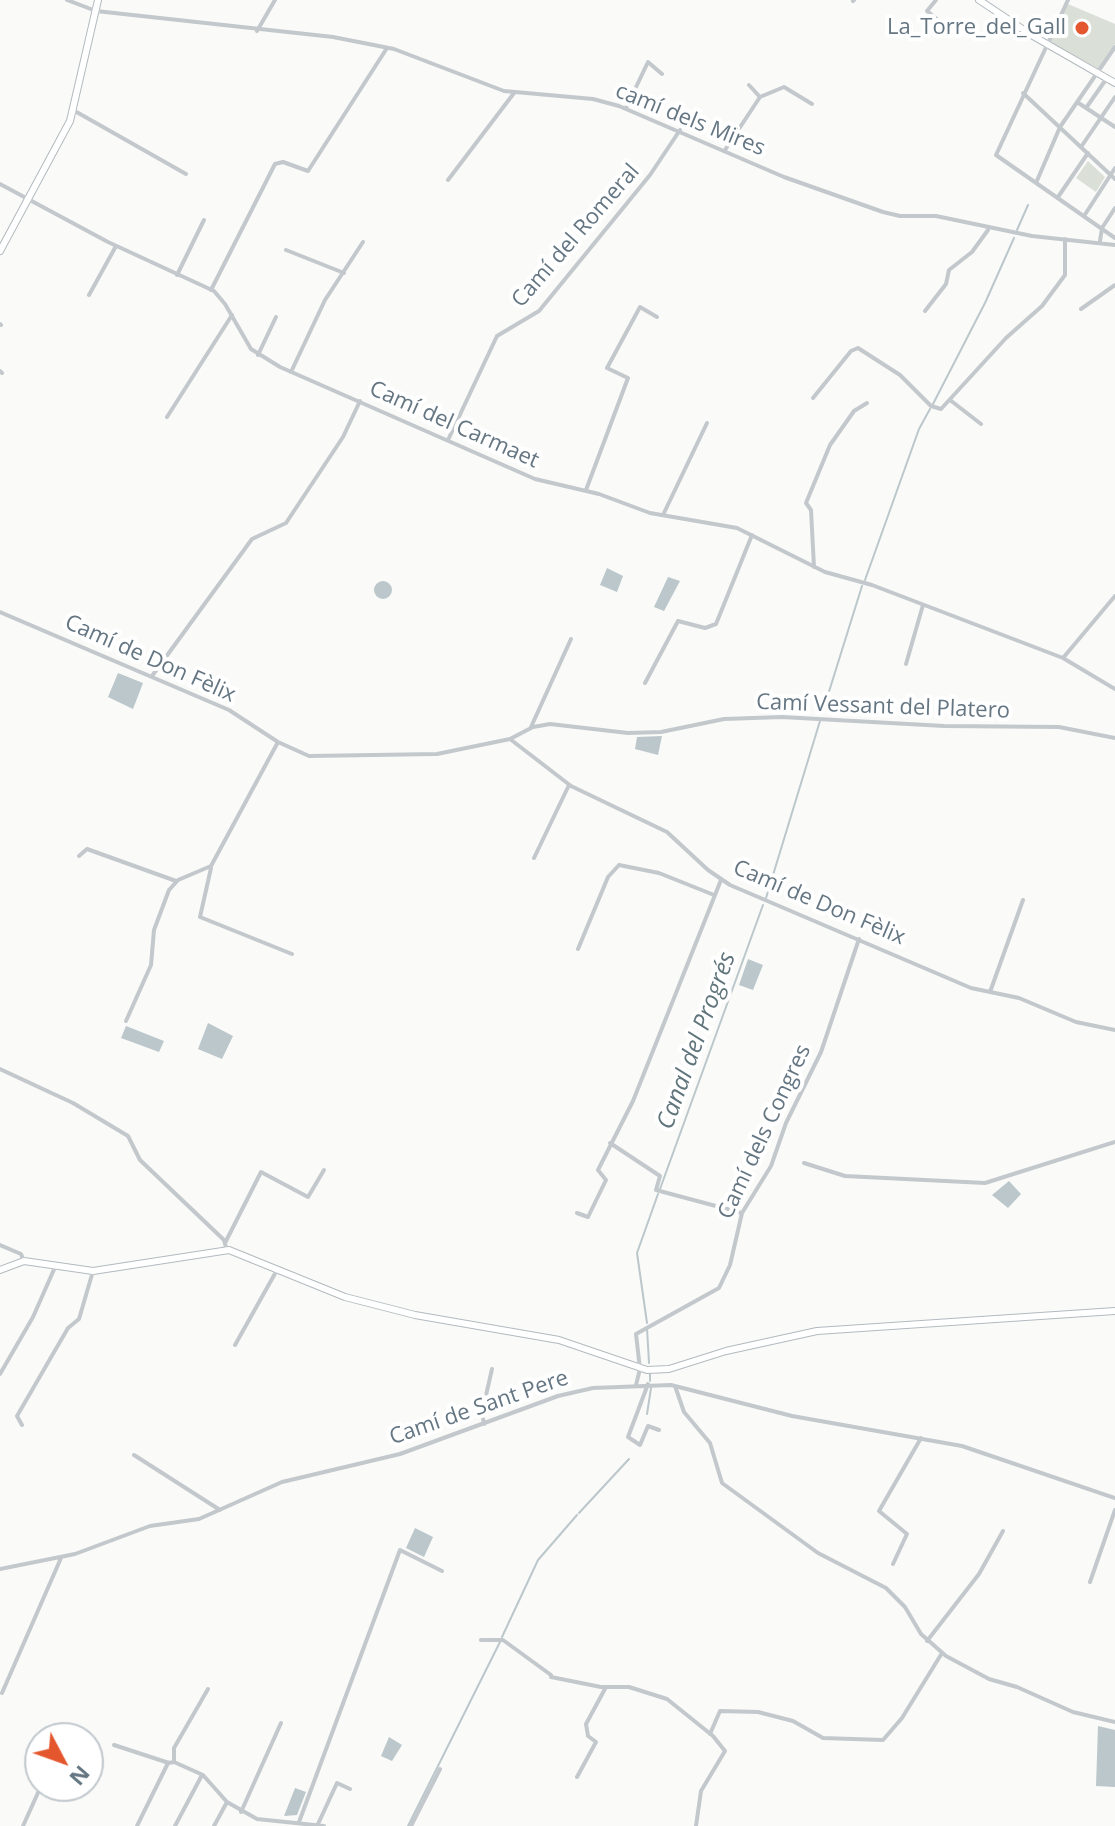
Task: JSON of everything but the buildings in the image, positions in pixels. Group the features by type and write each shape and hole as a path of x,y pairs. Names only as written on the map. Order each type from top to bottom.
{"main road":[{"path":"0,251 55,154 73,110 98,0"},
{"path":"979,0 1033,36 1115,83"},
{"path":"0,1270 24,1261 93,1271 226,1247 345,1297 401,1312 559,1340 640,1369 669,1369 726,1351 817,1331 1115,1311"}],"street":[{"name":"camí dels Mires","path":"67,0 96,11 333,37 387,48 514,93 593,99 626,109 870,209 900,216 936,216 1016,234 1115,245"},
{"path":"257,31 275,0"},
{"path":"936,0 927,11 955,34"},
{"path":"1068,0 996,155 1115,238"},
{"path":"1036,183 1060,127 1115,47"},
{"path":"211,290 275,164 283,162 308,171 387,48"},
{"path":"626,109 648,62 662,74"},
{"path":"1086,108 1107,78"},
{"path":"749,85 760,97"},
{"path":"725,150 760,97 784,87 812,104"},
{"path":"1023,92 1113,177"},
{"path":"448,180 514,93"},
{"path":"1081,147 1115,97"},
{"path":"1077,102 1115,127"},
{"path":"73,110 186,174"},
{"name":"Camí del Romeral","path":"448,440 497,336 539,311 650,175 680,130"},
{"path":"1058,198 1088,153"},
{"path":"1084,216 1113,177 1115,168"},
{"name":"Camí del Carmaet","path":"0,184 116,246 211,290 258,355 291,372 518,474 586,490 662,516 704,520 752,535 814,567 1063,658 1115,689"},
{"path":"1100,242 1102,228 1115,208"},
{"path":"177,275 204,220"},
{"path":"925,311 946,284 949,270 972,252 989,229"},
{"path":"813,398 851,351 858,348 900,375 937,410 950,400 1006,338 1042,306 1065,275 1065,239"},
{"path":"291,372 325,300 363,242"},
{"path":"89,295 116,246"},
{"path":"286,250 344,273"},
{"path":"1081,309 1115,285"},
{"path":"586,490 628,378 607,368 640,307 657,317"},
{"path":"167,417 232,315"},
{"path":"258,355 276,317"},
{"path":"950,400 981,424"},
{"path":"152,676 252,539 286,523 343,437 360,401"},
{"path":"814,567 811,510 806,503 837,433 854,411 867,403"},
{"path":"662,516 707,423"},
{"path":"645,683 678,621 705,628 716,624 752,535"},
{"path":"1063,658 1115,596"},
{"path":"906,664 923,605"},
{"name":"Camí de Don Fèlix","path":"0,612 229,710 278,742 309,756 437,754 510,739 569,785 667,832 722,879 971,988 1019,998 1076,1022 1115,1030"},
{"path":"530,729 571,639"},
{"name":"Camí Vessant del Platero","path":"510,739 550,724 628,733 661,732 724,719 820,717 871,723 1059,727 1115,738"},
{"path":"278,742 211,866 200,917 292,954"},
{"path":"534,858 569,785"},
{"path":"79,856 87,849 177,881"},
{"path":"578,949 608,877 619,865 659,873 714,895"},
{"path":"126,1021 151,965 154,930 164,901 177,881 211,866"},
{"path":"577,1213 588,1217 606,1180 598,1170 633,1101 722,879"},
{"path":"990,992 1023,900"},
{"name":"Camí dels Congres","path":"635,1385 640,1369 636,1334 719,1288 730,1265 742,1213 771,1166 786,1123 821,1052 859,939"},
{"path":"0,1069 73,1103 128,1136 140,1160 226,1247 261,1172 308,1197 324,1170"},
{"path":"804,1163 845,1176 985,1183 1115,1142"},
{"path":"610,1143 660,1176 656,1190 742,1213"},
{"path":"0,1245 21,1254 24,1261"},
{"path":"0,1374 33,1317 56,1265"},
{"path":"235,1345 277,1268"},
{"path":"22,1425 17,1416 68,1328 79,1319 93,1271"},
{"path":"484,1424 482,1413 492,1369"},
{"path":"648,1384 628,1437 640,1445 648,1426 659,1430"},
{"name":"Camí de Sant Pere","path":"0,1569 61,1558 150,1526 199,1519 282,1482 339,1471 577,1390 648,1384 675,1386 792,1416 983,1451 1115,1498"},
{"path":"675,1386 684,1412 710,1443 722,1483 818,1553 886,1588 905,1607 927,1641 942,1653 973,1673 1017,1687 1073,1712 1115,1722"},
{"path":"893,1564 907,1534 879,1511 921,1438"},
{"path":"134,1455 220,1510"},
{"path":"1090,1582 1115,1510"},
{"path":"927,1641 979,1574 1003,1531"},
{"path":"299,1822 400,1550 442,1571"},
{"path":"2,1693 61,1558"},
{"path":"481,1640 503,1640 551,1676 606,1687 629,1687 667,1699 710,1734 725,1751 701,1791 696,1826"},
{"path":"710,1734 720,1711 758,1712 793,1721 823,1738 873,1743 883,1740 902,1718 942,1653"},
{"path":"577,1777 596,1742 588,1736 586,1724 606,1687"},
{"path":"137,1826 171,1763 174,1748 208,1689"},
{"path":"241,1812 281,1723"},
{"path":"114,1745 203,1775 227,1802 257,1819 321,1825 337,1783 350,1789"},
{"path":"411,1826 440,1769"},
{"path":"175,1826 203,1775"},
{"path":"23,1826 34,1802"},
{"path":"214,1826 227,1802"},
{"path":"253,1826 257,1819"}],"shaded area":[{"path":"1068,4 1115,24 1115,44 1099,69 1049,42"},
{"path":"1088,161 1105,177 1096,192 1076,178"},
{"path":"607,568 623,576 617,592 600,585"},
{"path":"668,577 680,581 664,611 654,607"},
{"path":"383,581 392,590 383,599 374,590"},
{"path":"118,673 143,683 133,709 108,697"},
{"path":"662,736 658,755 635,749 637,737"},
{"path":"748,959 763,965 753,990 739,985"},
{"path":"208,1023 233,1036 222,1059 198,1049"},
{"path":"126,1026 164,1041 159,1052 121,1038"},
{"path":"1009,1181 1021,1194 1008,1208 992,1195"},
{"path":"415,1528 433,1537 424,1557 406,1548"},
{"path":"1098,1726 1115,1730 1115,1787 1096,1786"},
{"path":"389,1737 402,1745 392,1761 381,1756"},
{"path":"295,1788 306,1792 297,1815 284,1816"}],"waterway":[{"name":"Canal del Progrés","path":"1017,230 1028,205"},
{"name":"Canal del Progrés","path":"933,404 985,303 1014,238"},
{"name":"Canal del Progrés","path":"865,580 919,429 930,409"},
{"name":"Canal del Progrés","path":"822,714 862,586"},
{"name":"Canal del Progrés","path":"766,898 820,721"},
{"name":"Canal del Progrés","path":"660,1189 763,905"},
{"name":"Canal del Progrés","path":"647,1323 637,1253 658,1194"},
{"name":"Canal del Progrés","path":"647,1328 649,1363"},
{"name":"Canal del Progrés","path":"650,1373 650,1381"},
{"name":"Canal del Progrés","path":"647,1414 651,1388"},
{"name":"Canal del Progrés","path":"579,1513 629,1459"},
{"name":"Canal del Progrés","path":"502,1637 538,1560 577,1515"},
{"name":"Canal del Progrés","path":"408,1826 500,1642"}],"place":[{"name":"La_Torre_del_Gall","path":"1082,28"}]}
